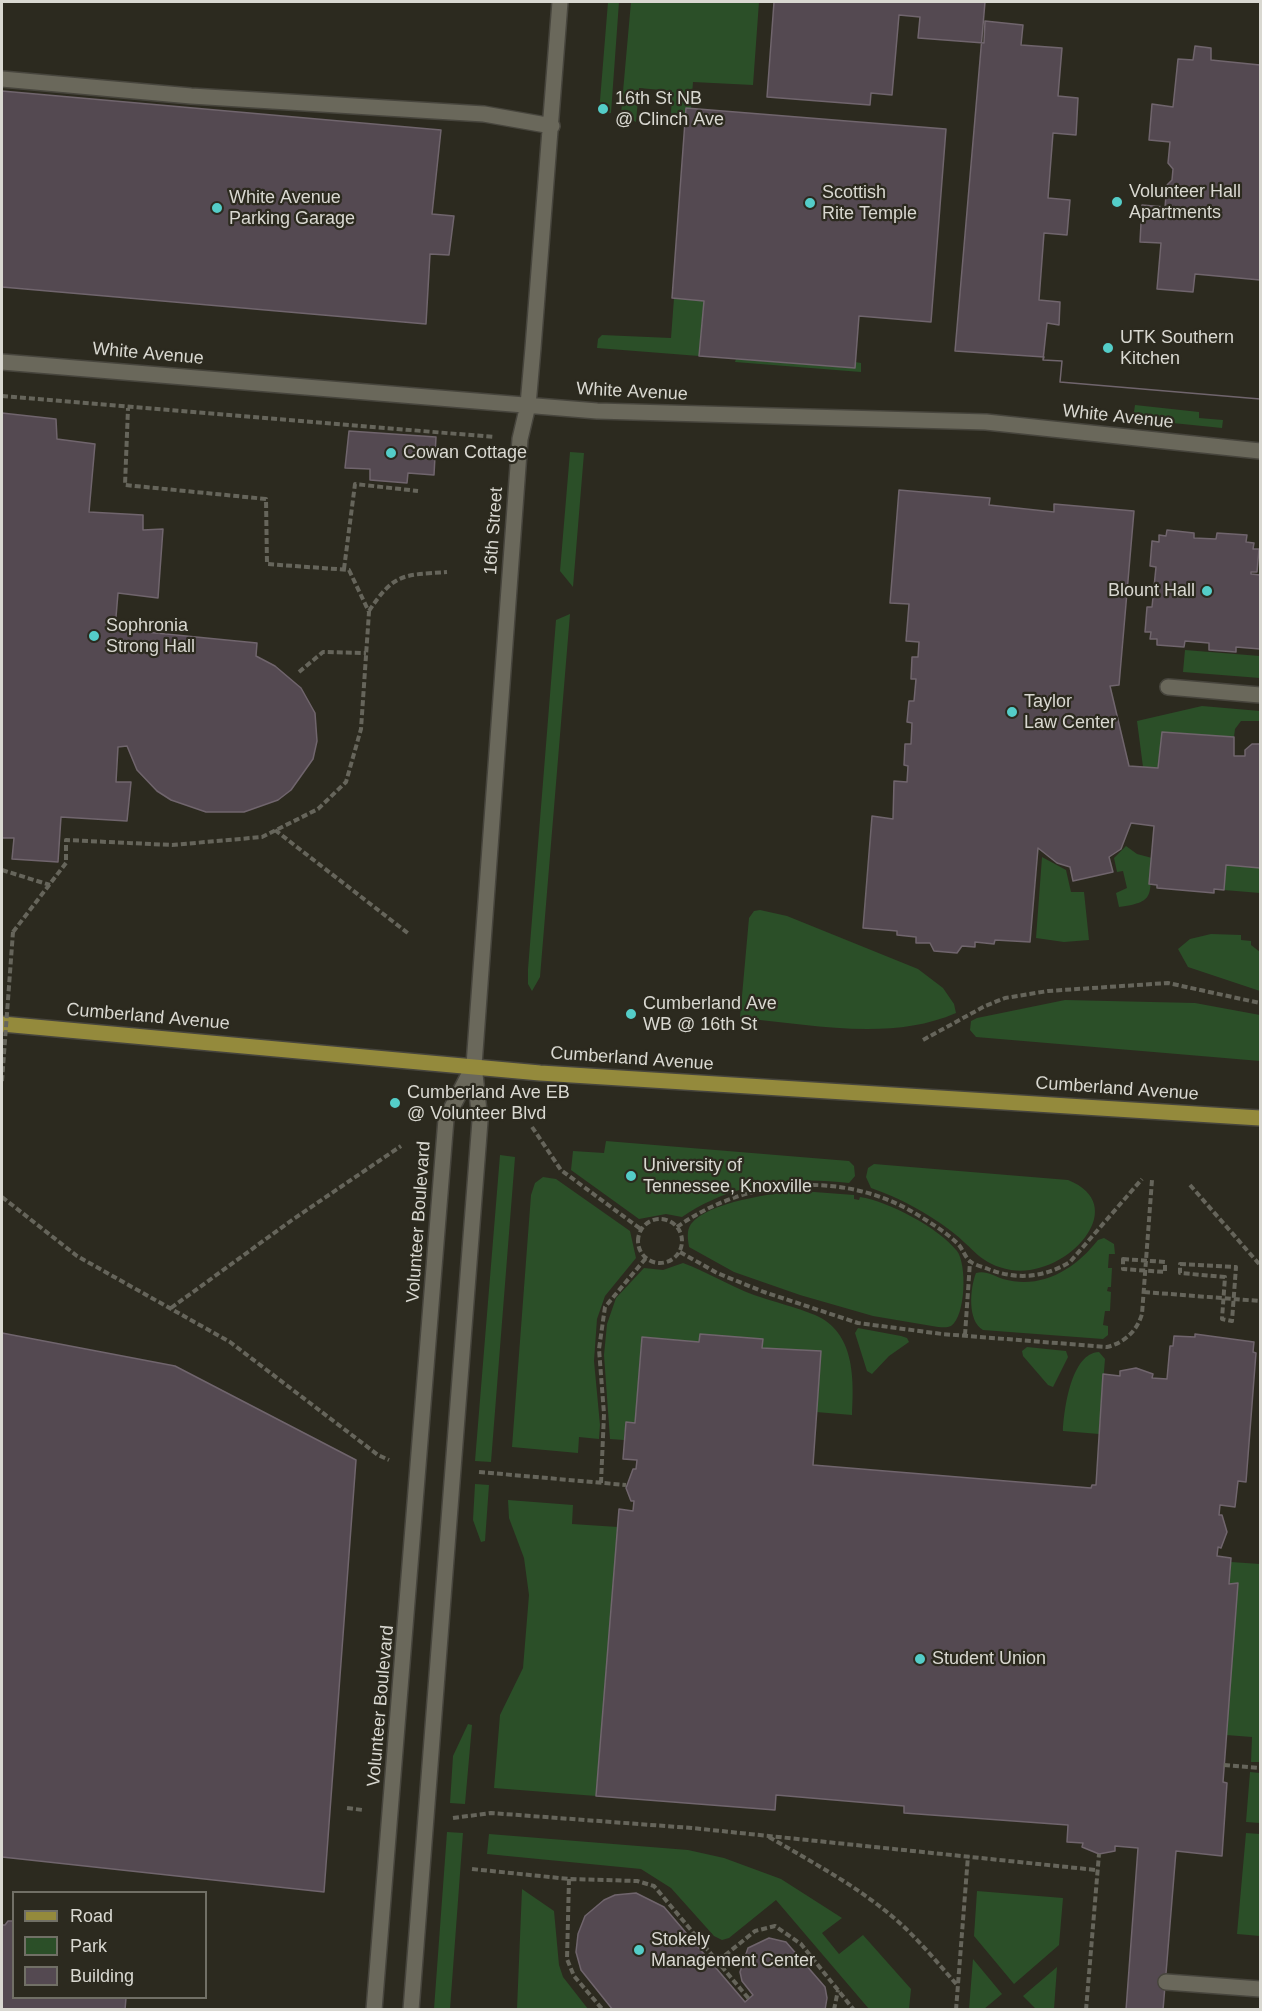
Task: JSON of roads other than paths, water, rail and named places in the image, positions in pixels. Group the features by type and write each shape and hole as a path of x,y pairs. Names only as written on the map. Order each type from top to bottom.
{"main road":[{"name":"Cumberland Avenue","path":"2,1024 474,1065 540,1073 1260,1118"}],"street":[{"name":"16th Street","path":"474,1065 520,439 528,405 552,126 560,2"},
{"path":"2,79 191,96 484,114 552,126"},
{"name":"White Avenue","path":"2,362 597,411 986,422 1260,451"},
{"path":"1168,687 1260,695"},
{"path":"411,2010 480,1120 474,1065"},
{"name":"Volunteer Boulevard","path":"375,2010 446,1119 474,1065"},
{"path":"1166,1982 1260,1989"}],"place":[{"name":"16th St NB @ Clinch Ave","path":"603,109"},
{"name":"Volunteer Hall Apartments","path":"1117,202"},
{"name":"Scottish Rite Temple","path":"810,203"},
{"name":"White Avenue Parking Garage","path":"217,208"},
{"name":"UTK Southern Kitchen","path":"1108,348"},
{"name":"Cowan Cottage","path":"391,453"},
{"name":"Blount Hall","path":"1207,591"},
{"name":"Sophronia Strong Hall","path":"94,636"},
{"name":"Taylor Law Center","path":"1012,712"},
{"name":"Cumberland Ave WB @ 16th St","path":"631,1014"},
{"name":"Cumberland Ave EB @ Volunteer Blvd","path":"395,1103"},
{"name":"University of Tennessee, Knoxville","path":"631,1176"},
{"name":"Student Union","path":"920,1659"},
{"name":"Stokely Management Center","path":"639,1950"}]}
